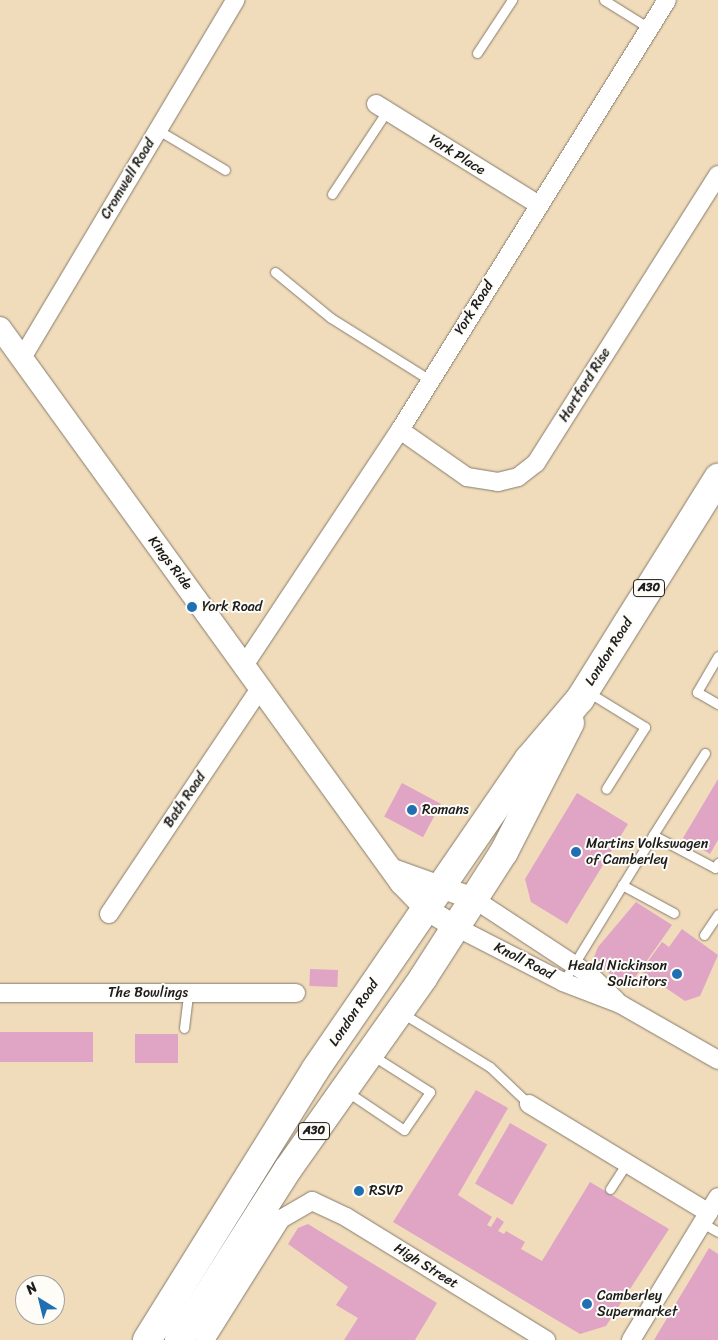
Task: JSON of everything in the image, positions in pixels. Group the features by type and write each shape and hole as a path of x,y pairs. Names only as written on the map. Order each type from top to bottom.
{"main road":[{"name":"London Road","path":"179,1340 344,1090 399,1012 474,899 550,769 583,695 718,478"},
{"name":"London Road","path":"147,1340 315,1070 529,759 583,695"}],"street":[{"name":"Cromwell Road","path":"22,358 235,0"},
{"name":"York Road","path":"245,664 400,430 667,0"},
{"name":"York Place","path":"382,108 539,205"},
{"name":"Hartford Rise","path":"400,430 467,477 498,482 518,477 536,463 718,175"},
{"name":"Kings Ride","path":"0,328 393,870 425,908 456,927"},
{"name":"Bath Road","path":"109,914 261,687"},
{"path":"393,870 442,885 474,899"},
{"name":"Knoll Road","path":"474,899 572,962 620,1004"},
{"name":"Knoll Road","path":"456,927 563,982 620,1004 716,1054"},
{"name":"The Bowlings","path":"0,993 296,992"},
{"path":"529,1104 627,1163 705,1218"},
{"path":"631,1340 718,1197"},
{"name":"High Street","path":"205,1340 281,1219 304,1202 329,1207 546,1340"}],"lane":[{"path":"477,53 512,0"},
{"path":"604,0 649,28"},
{"path":"332,194 382,108"},
{"path":"158,130 225,170"},
{"path":"274,272 331,318 430,380"},
{"path":"718,656 697,692 718,704"},
{"path":"583,695 645,726 606,789"},
{"path":"563,982 572,962 705,753"},
{"path":"653,835 715,868 718,863"},
{"path":"622,885 674,914"},
{"path":"704,935 718,914"},
{"path":"184,1028 188,993"},
{"path":"399,1012 490,1067 529,1104"},
{"path":"344,1090 404,1130 430,1092 370,1053"},
{"path":"610,1189 627,1163"},
{"path":"705,1218 718,1232"}],"building":[{"path":"718,779 718,840 710,854 683,838"},
{"name":"Romans","path":"402,783 441,804 423,837 384,817"},
{"name":"Martins Volkswagen of Camberley","path":"577,793 628,824 567,924 531,902 525,879"},
{"path":"636,902 672,925 629,986 592,962 598,947"},
{"path":"682,929 718,955 700,996 685,1001 641,971 662,942 669,947"},
{"path":"310,969 338,970 337,987 309,986"},
{"path":"0,1032 93,1032 93,1062 0,1062"},
{"path":"135,1034 178,1034 178,1063 135,1063"},
{"path":"476,1090 508,1108 458,1195 492,1217 487,1225 491,1227 497,1217 504,1222 498,1231 504,1234 506,1231 525,1242 521,1249 542,1261 590,1182 669,1229 606,1326 580,1334 393,1222"},
{"path":"510,1123 547,1144 512,1205 475,1184"},
{"path":"308,1224 437,1303 415,1340 344,1340 358,1318 336,1305 348,1287 288,1244 298,1228"},
{"path":"709,1248 718,1254 718,1340 654,1340"}],"place":[{"name":"York Road","path":"192,607"},
{"name":"Romans","path":"412,810"},
{"name":"Martins Volkswagen of Camberley","path":"576,852"},
{"name":"Heald Nickinson Solicitors","path":"677,974"},
{"name":"RSVP","path":"359,1191"},
{"name":"Camberley Supermarket","path":"587,1304"}]}
